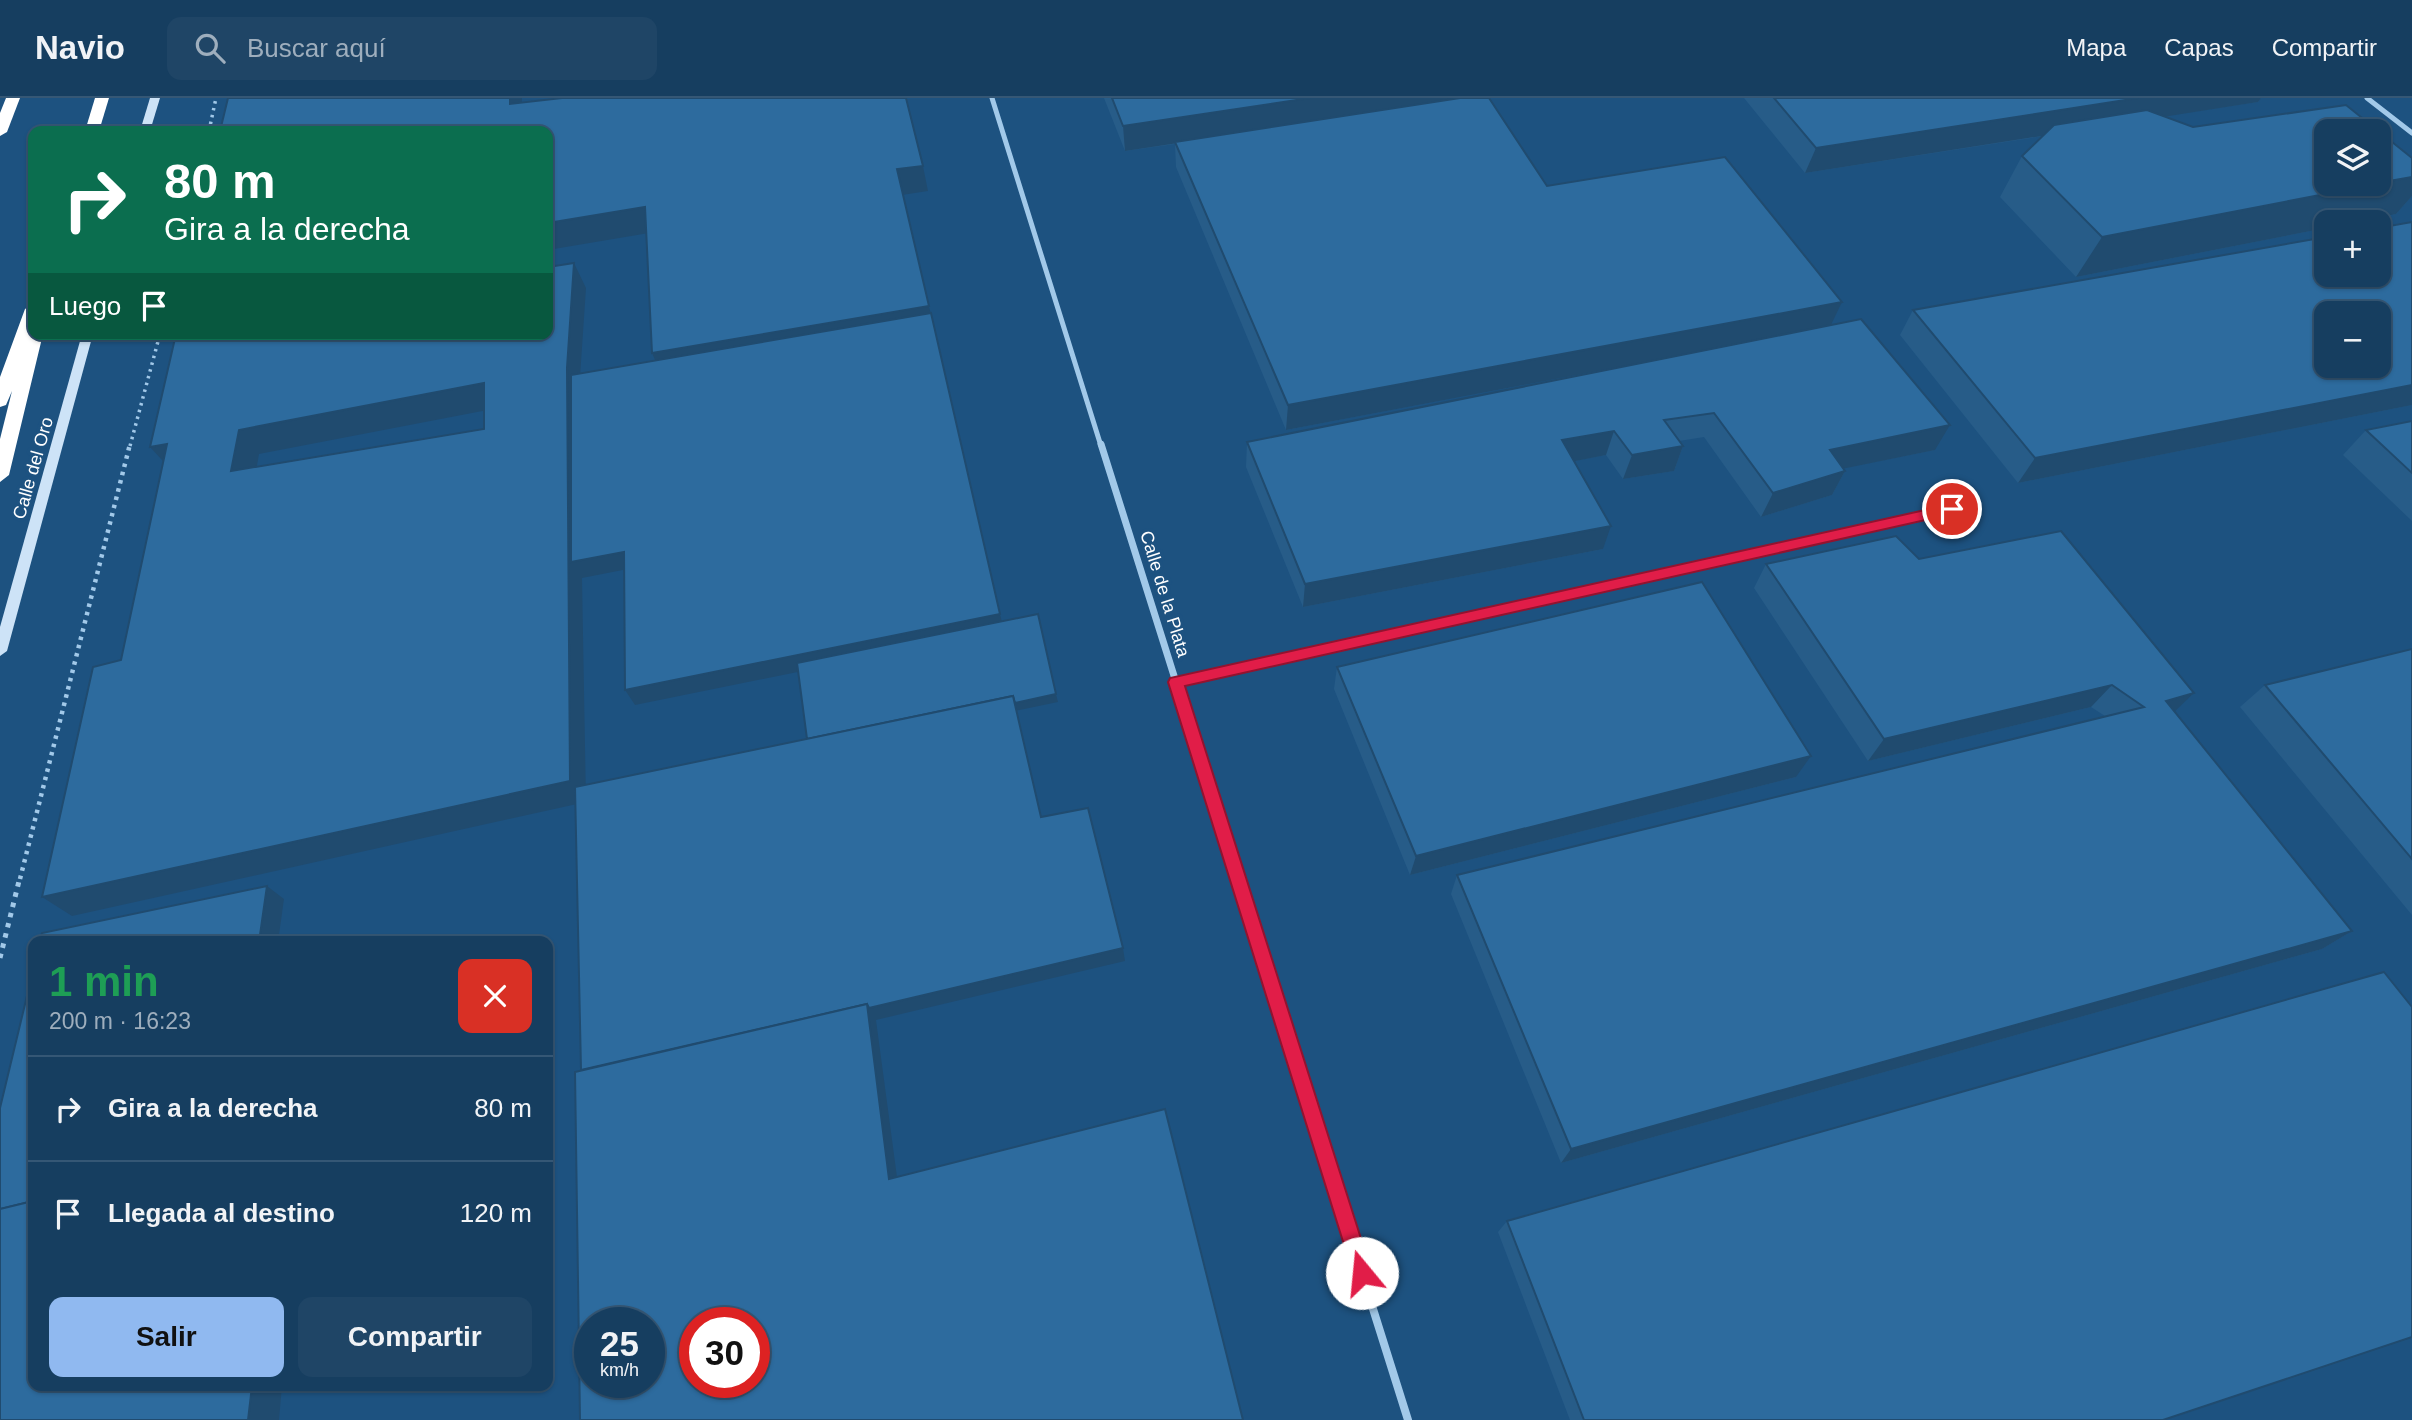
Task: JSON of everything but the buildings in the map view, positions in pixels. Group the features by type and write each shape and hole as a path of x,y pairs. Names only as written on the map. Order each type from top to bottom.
{"highway":[{"path":"0,132 13,98"},
{"path":"94,126 102,98"},
{"path":"0,401 28,323"},
{"path":"0,475 34,340"}],"street":[{"path":"147,126 155,98"},
{"name":"Calle de la Plata","path":"992,98 1408,1420"},
{"path":"2367,98 2412,133"},
{"name":"Calle del Oro","path":"0,651 86,340"}],"lane":[{"path":"1176,682 1952,509"}],"path":[{"path":"210,126 216,98"},
{"path":"0,958 96,570 158,340"}],"route":[{"path":"1362,1273 1176,682 1952,509"}]}
